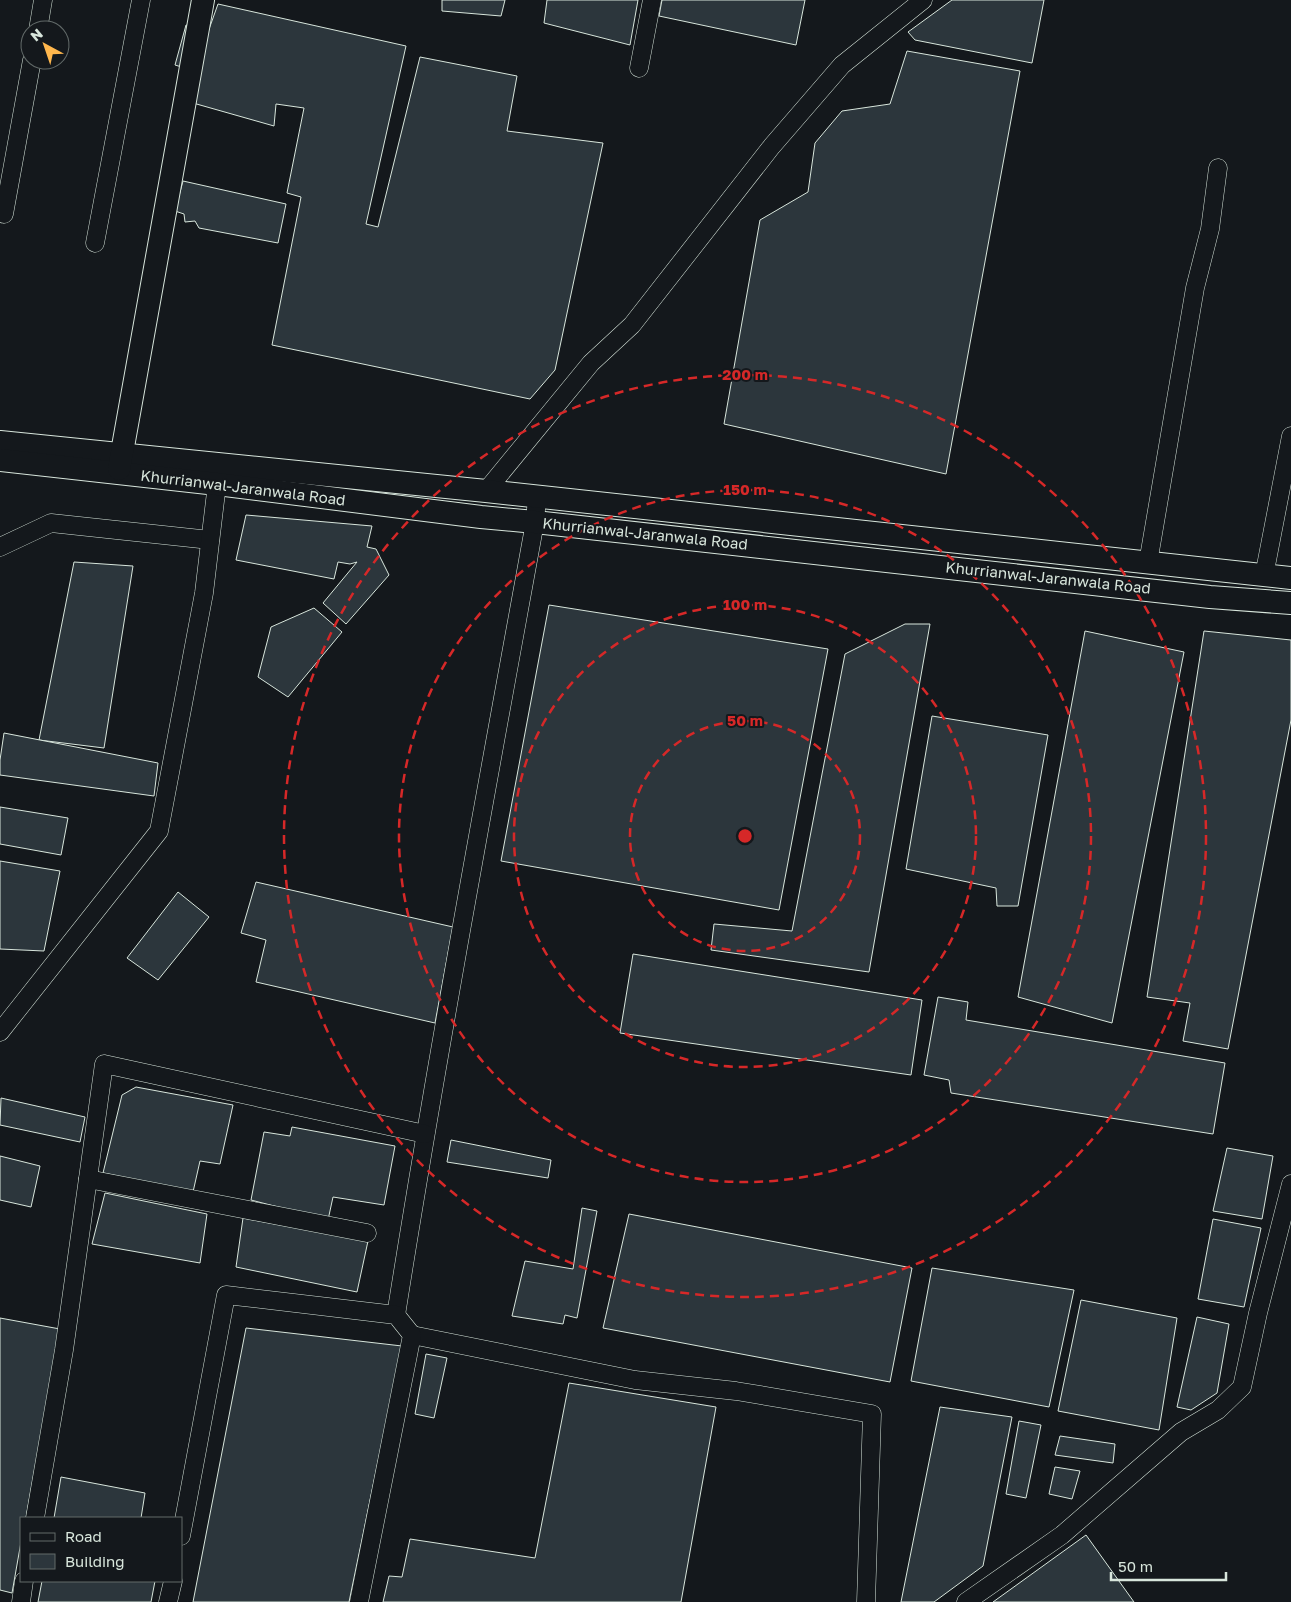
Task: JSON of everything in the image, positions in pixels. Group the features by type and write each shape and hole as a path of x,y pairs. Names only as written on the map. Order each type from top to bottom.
{"main road":[{"path":"120,464 203,0"},
{"name":"Khurrianwal-Jaranwala Road","path":"0,442 217,484 481,518 535,522 1210,596 1291,603"},
{"name":"Khurrianwal-Jaranwala Road","path":"0,460 120,464 486,491 1291,578"}],"street":[{"path":"40,20 43,0"},
{"path":"95,243 141,0"},
{"path":"639,68 652,0"},
{"path":"486,491 591,363 632,325 772,146 842,65 923,0"},
{"path":"4,214 30,70"},
{"path":"1148,563 1195,288 1210,229 1218,168"},
{"path":"1264,576 1291,436"},
{"path":"0,1032 159,831 204,593 217,484"},
{"path":"396,1315 462,922 535,522 537,497"},
{"path":"0,547 51,524 210,540"},
{"path":"35,1517 64,1350 104,1064 425,1134"},
{"path":"88,1179 367,1233"},
{"path":"966,1602 1062,1535 1181,1432 1218,1410 1242,1387 1258,1313 1291,1184"},
{"path":"182,1531 226,1295 396,1315 412,1335 635,1380 736,1392 872,1414 866,1602"},
{"path":"359,1602 412,1335"},
{"path":"21,1602 24,1582"},
{"path":"168,1602 173,1582"}],"building":[{"path":"442,0 505,0 501,16 442,11"},
{"path":"547,0 638,0 630,45 544,23"},
{"path":"662,0 805,0 796,45 659,16"},
{"path":"952,0 1044,0 1032,63 915,40 908,32"},
{"path":"218,4 406,46 366,224 378,227 420,57 517,76 507,131 603,143 555,370 530,399 272,345 301,197 287,193 304,108 276,104 274,126 193,103 198,72 175,65 186,25 208,32"},
{"path":"907,51 1020,71 946,474 724,424 760,220 808,192 815,143 842,111 890,104"},
{"path":"183,181 286,204 278,243 199,228 195,221 185,222 184,214 175,211"},
{"path":"246,515 372,526 367,547 376,549 389,575 346,624 323,603 357,562 350,564 338,562 334,579 236,560"},
{"path":"74,562 133,566 104,748 39,740"},
{"path":"549,605 828,649 779,910 501,861"},
{"path":"314,608 342,632 288,697 258,677 271,627"},
{"path":"905,624 930,624 869,972 711,950 714,924 792,931 845,654"},
{"path":"1085,631 1184,652 1112,1023 1018,997"},
{"path":"1204,631 1291,640 1291,720 1228,1049 1183,1041 1190,1003 1147,997"},
{"path":"932,716 1048,735 1018,906 997,906 996,888 906,869"},
{"path":"4,733 158,763 154,796 0,775"},
{"path":"0,807 68,818 61,855 0,844"},
{"path":"0,861 60,871 44,951 0,949"},
{"path":"256,882 453,927 435,1023 256,982 266,940 241,933"},
{"path":"178,892 209,917 158,980 127,958"},
{"path":"633,954 922,1000 911,1075 620,1033"},
{"path":"938,997 968,1002 966,1020 1225,1063 1213,1134 951,1093 949,1080 924,1075"},
{"path":"136,1087 233,1105 220,1164 200,1161 193,1192 103,1173 122,1095"},
{"path":"1,1098 85,1117 80,1142 0,1125"},
{"path":"292,1127 395,1146 384,1205 333,1197 328,1220 251,1200 264,1132 290,1136"},
{"path":"451,1140 551,1160 548,1178 447,1162"},
{"path":"1227,1148 1273,1156 1262,1219 1213,1211"},
{"path":"0,1156 40,1166 31,1207 0,1200"},
{"path":"105,1193 207,1214 200,1263 92,1244"},
{"path":"582,1208 597,1211 577,1318 565,1315 563,1324 512,1316 525,1261 573,1269"},
{"path":"629,1214 912,1268 890,1382 603,1328"},
{"path":"243,1218 368,1241 357,1292 236,1267"},
{"path":"1213,1219 1261,1228 1244,1307 1198,1299"},
{"path":"932,1268 1074,1290 1049,1407 911,1381"},
{"path":"1081,1300 1177,1318 1159,1430 1058,1411"},
{"path":"1197,1317 1229,1324 1217,1393 1191,1410 1177,1407"},
{"path":"0,1318 60,1329 26,1517 20,1517 20,1548 12,1593 0,1590"},
{"path":"246,1328 402,1346 349,1602 193,1602"},
{"path":"426,1354 447,1358 434,1418 415,1414"},
{"path":"569,1383 716,1407 681,1602 383,1602 389,1576 402,1577 410,1539 535,1558"},
{"path":"940,1407 1012,1417 983,1566 934,1602 901,1602"},
{"path":"1019,1421 1041,1425 1026,1498 1006,1494"},
{"path":"1060,1436 1115,1444 1113,1463 1055,1455"},
{"path":"1055,1467 1080,1471 1072,1499 1049,1494"},
{"path":"61,1477 145,1493 141,1517 54,1517"},
{"path":"1086,1535 1134,1602 993,1602"},
{"path":"42,1582 155,1582 151,1602 38,1602"}]}
